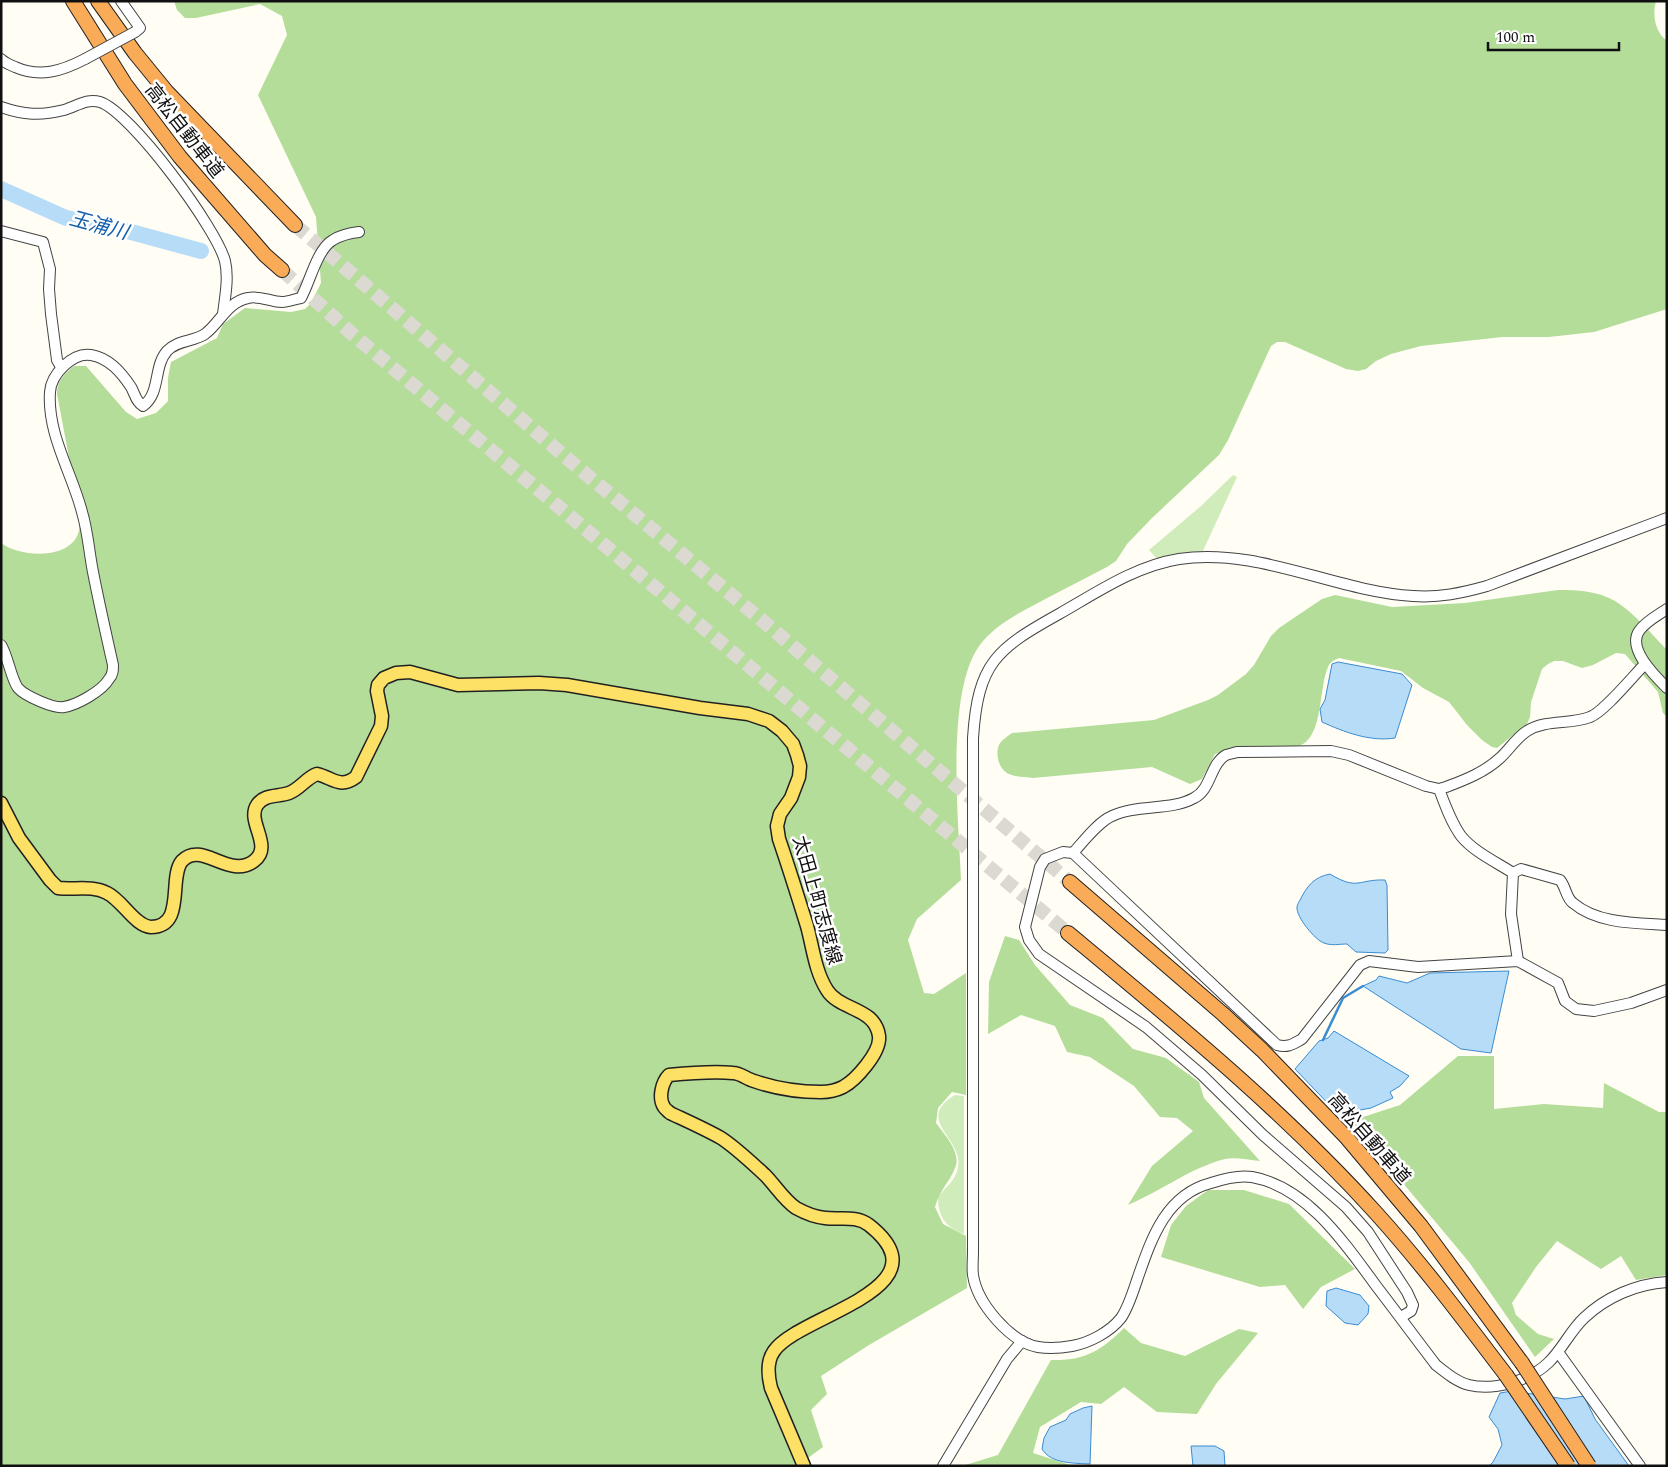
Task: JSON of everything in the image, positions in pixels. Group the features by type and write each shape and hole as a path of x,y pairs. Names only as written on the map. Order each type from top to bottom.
{"highway":[{"name":"高松自動車道","path":"73,1 125,84 180,157 260,248 282,270"},
{"name":"高松自動車道","path":"98,1 135,53 166,91 295,225"},
{"name":"高松自動車道","path":"1070,882 1262,1050 1347,1138 1421,1226 1522,1363 1589,1466"},
{"path":"1068,933 1164,1013 1259,1097 1319,1154 1375,1212 1438,1285 1506,1375 1568,1466"}],"main road":[{"name":"太田上町志度線","path":"1,803 18,838 58,888 94,889 107,892 126,907 141,924 151,927 160,925 172,913 175,903 178,870 182,861 190,856 206,856 227,866 235,867 253,862 259,856 262,847 254,818 255,809 259,802 265,798 290,793 310,777 317,774 341,783 349,782 356,777 381,726 382,716 377,691 378,685 384,678 396,673 418,673 458,685 538,683 567,685 700,708 748,714 769,721 782,731 793,744 800,766 796,788 780,814 777,826 779,839 807,926 818,973 828,992 836,1000 863,1012 871,1020 878,1030 877,1048 872,1057 850,1082 832,1091 796,1090 754,1081 735,1073 669,1075 665,1078 661,1090 663,1106 670,1113 722,1139 764,1175 795,1207 823,1218 859,1220 869,1225 890,1251 892,1260 890,1270 885,1280 877,1288 855,1302 795,1332 774,1351 769,1363 770,1388 804,1466"}],"street":[{"path":"1,59 25,72 47,73 66,69 137,30 121,1"},
{"path":"1,107 20,114 40,114 64,110 87,101 100,102 113,108 148,145 200,212 217,241 225,261 227,276 223,314"},
{"path":"1,231 43,242 50,268 51,314 58,360 61,367"},
{"path":"1,645 18,687 30,696 55,707 63,707 82,701 108,681 113,674 113,665 82,512 51,422 50,389 61,367 79,356 89,355 104,359 119,371 139,404 143,406 153,393 160,364 166,352 176,344 205,334 235,303 249,297 283,302 301,298 321,253 329,243 346,234 359,232"},
{"path":"1667,518 1487,586 1461,593 1437,596 1385,593 1271,566 1232,559 1206,557 1173,560 1154,566 1128,576 1087,597 1027,632 995,658 984,677 980,691 973,738 973,1275 979,1293 994,1316 1014,1337 1037,1347 1056,1348 1077,1345 1092,1340 1107,1330 1121,1318 1134,1292 1157,1228 1174,1206 1189,1192 1205,1184 1250,1177 1266,1181 1292,1194 1315,1212 1337,1233 1436,1365 1450,1376 1468,1385 1488,1387 1526,1376 1546,1364 1558,1352 1583,1319 1610,1299 1635,1288 1667,1282"},
{"path":"1667,609 1640,629 1636,643 1645,664 1667,688"},
{"path":"1072,853 1101,823 1111,816 1135,809 1180,803 1194,798 1202,793 1219,762 1225,756 1237,752 1331,751 1349,755 1426,786 1439,789 1488,767 1524,732 1533,727 1591,717 1645,664"},
{"path":"1439,789 1450,816 1461,835 1474,848 1513,873"},
{"path":"1401,1316 1411,1311 1413,1305 1407,1292 1368,1232 1346,1207 1263,1135 1202,1074 1146,1027 1039,954 1029,940 1025,927 1040,867 1045,858 1063,852 1072,853 1277,1044 1283,1047 1291,1046 1302,1039 1360,965 1369,961 1418,967 1518,961 1558,983 1566,1001 1576,1009 1594,1011 1607,1009 1667,990"},
{"path":"1513,873 1521,869 1560,880 1573,903 1596,916 1613,920 1667,925"},
{"path":"1513,873 1512,914 1518,961"},
{"path":"943,1466 1008,1359 1022,1341"},
{"path":"1558,1352 1640,1466"}],"green space":[{"path":"174,1 1656,1 1655,23 1667,41 1667,309 1594,332 1549,337 1502,337 1421,346 1391,354 1376,361 1366,369 1358,371 1346,369 1285,342 1277,342 1271,346 1228,440 1219,455 1152,518 1127,544 1116,561 1025,610 998,627 983,641 971,662 963,689 958,721 957,790 961,880 917,919 908,940 924,993 934,994 966,973 966,1095 952,1092 938,1108 936,1123 951,1144 957,1162 953,1173 939,1195 935,1207 943,1224 966,1236 967,1288 869,1345 821,1376 827,1394 811,1410 823,1447 797,1466 1,1466 1,543 17,551 38,554 49,553 67,547 74,541 77,535 80,515 57,394 58,385 62,378 74,366 86,366 126,412 137,419 156,413 168,401 168,378 171,362 217,338 223,324 245,308 291,312 305,309 311,303 321,283 316,217 258,95 287,35 282,16 260,4 196,18 185,18 177,10"},
{"path":"1233,475 1237,477 1202,553 1158,560 1149,550 1201,506"},
{"path":"1558,590 1595,593 1615,601 1636,617 1667,650 1667,717 1663,713 1658,692 1625,654 1616,653 1593,665 1582,668 1563,661 1554,661 1542,669 1531,702 1530,717 1527,724 1497,748 1482,740 1449,702 1423,688 1401,671 1339,658 1332,661 1328,667 1314,730 1303,744 1288,748 1249,747 1215,754 1202,779 1190,784 1152,767 1033,778 1012,775 1005,772 1000,765 997,752 998,747 1012,733 1154,720 1218,695 1246,674 1254,665 1271,636 1279,628 1322,599 1335,595 1392,607 1465,603"},
{"path":"1005,936 1019,940 1035,965 1070,1005 1103,1018 1133,1049 1166,1058 1199,1082 1204,1098 1260,1161 1229,1158 1212,1163 1128,1205 1152,1166 1193,1131 1177,1118 1160,1117 1134,1086 1090,1057 1067,1052 1055,1026 1021,1015 988,1034 989,982"},
{"path":"1458,1056 1494,1056 1494,1109 1544,1104 1603,1108 1604,1083 1659,1112 1667,1112 1667,1275 1636,1280 1621,1256 1601,1269 1557,1241 1536,1267 1512,1303 1516,1315 1538,1334 1554,1339 1535,1357 1469,1262 1351,1121 1400,1105"},
{"path":"955,1095 964,1096 964,1234 947,1224 941,1215 938,1204 938,1197 953,1180 958,1168 955,1148 939,1121 939,1113 943,1104"},
{"path":"1208,1190 1244,1190 1289,1204 1355,1269 1321,1287 1303,1309 1285,1285 1260,1287 1161,1257 1171,1225 1186,1206"},
{"path":"1124,1328 1141,1343 1185,1356 1239,1329 1258,1333 1216,1384 1197,1414 1157,1412 1124,1387 1101,1404 1081,1402 1040,1427 1033,1453 1073,1466 962,1466 998,1455 1051,1360 1073,1359 1091,1353 1108,1343"}],"water":[{"path":"1338,662 1402,674 1412,685 1395,738 1376,739 1348,733 1322,722 1320,709 1325,700 1332,664"},
{"path":"1330,874 1353,883 1385,880 1387,885 1388,950 1385,953 1356,952 1347,944 1327,944 1316,938 1307,928 1298,911 1298,904 1308,886 1320,877"},
{"path":"1509,971 1491,1053 1461,1049 1363,986 1376,980 1379,976 1407,983 1430,973"},
{"path":"1334,1031 1409,1076 1400,1086 1390,1092 1393,1098 1371,1108 1338,1114 1295,1069 1319,1041 1328,1038"},
{"path":"1336,1288 1360,1295 1369,1306 1368,1314 1358,1325 1345,1323 1326,1306 1327,1291"},
{"path":"1512,1391 1565,1399 1584,1396 1595,1419 1629,1466 1489,1466 1502,1445 1498,1429 1489,1417 1500,1393"},
{"path":"1092,1406 1090,1464 1063,1462 1046,1454 1042,1449 1044,1438 1050,1427 1066,1420 1070,1414"},
{"path":"1191,1446 1215,1446 1224,1451 1225,1466 1193,1466"}],"waterway":[{"name":"玉浦川","path":"1,189 66,218 109,226 201,251"},
{"path":"1323,1040 1343,998 1363,986"}],"tunnel":[{"path":"295,225 569,460 770,627 1070,882"},
{"path":"282,270 351,333 1068,933"}]}
